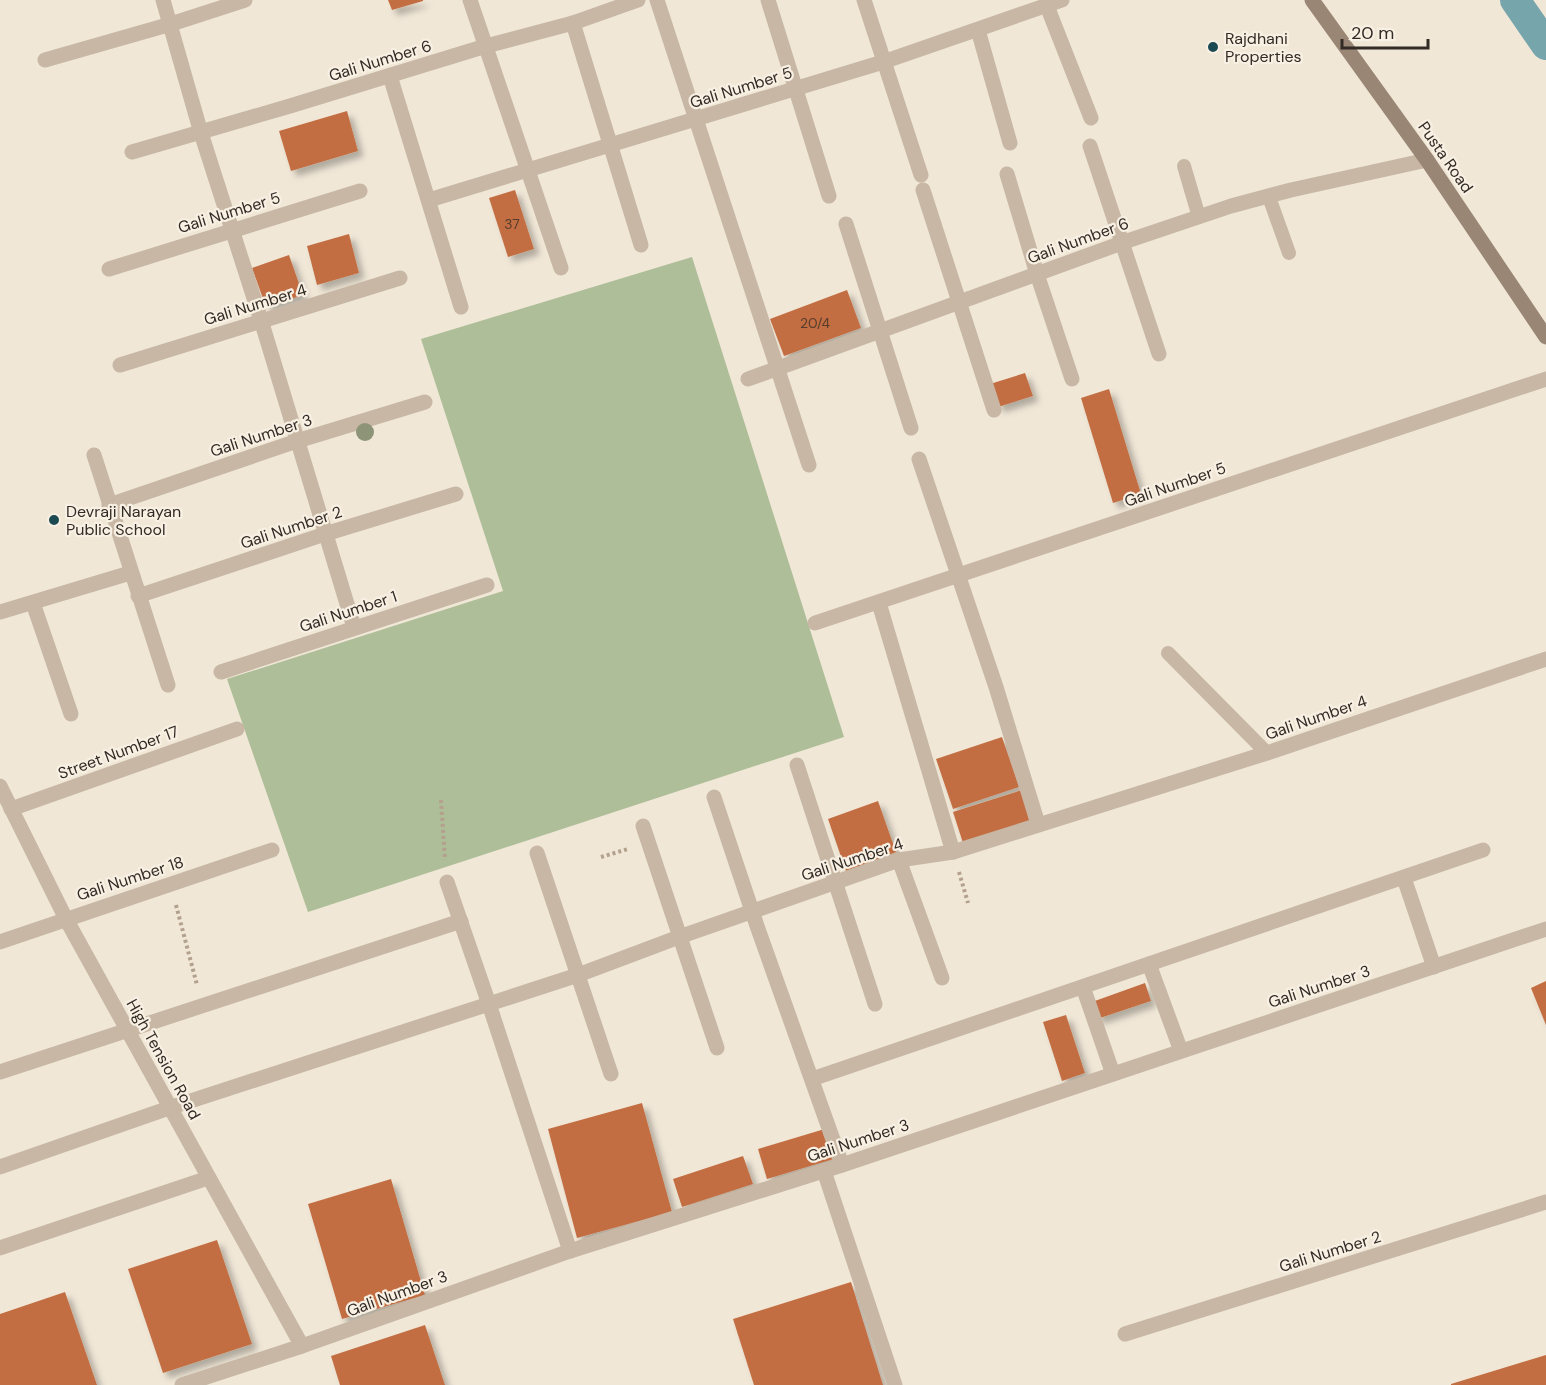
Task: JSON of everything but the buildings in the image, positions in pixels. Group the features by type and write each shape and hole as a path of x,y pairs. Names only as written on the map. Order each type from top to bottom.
{"main road":[{"name":"Pusta Road","path":"1312,0 1426,160 1546,337"}],"street":[{"path":"163,0 201,133 261,320 354,627"},
{"path":"45,60 245,0"},
{"path":"470,0 561,268"},
{"name":"Gali Number 6","path":"132,152 486,46 573,23 638,0"},
{"path":"657,0 809,465"},
{"path":"768,0 829,196"},
{"path":"864,0 994,410"},
{"name":"Gali Number 5","path":"429,200 883,62 1062,0"},
{"path":"1047,6 1091,118"},
{"path":"573,23 641,245"},
{"path":"978,30 1010,143"},
{"path":"390,75 461,307"},
{"path":"1090,146 1159,354"},
{"name":"Gali Number 6","path":"748,379 1199,217 1269,196 1426,160"},
{"path":"1007,174 1072,379"},
{"name":"Gali Number 5","path":"109,269 360,190"},
{"path":"846,224 911,428"},
{"name":"Gali Number 4","path":"120,365 400,278"},
{"name":"Gali Number 5","path":"815,623 1546,379"},
{"name":"Gali Number 3","path":"109,505 297,441 425,402"},
{"path":"93,454 168,685"},
{"path":"919,459 1038,824"},
{"name":"Gali Number 2","path":"138,596 325,534 456,494"},
{"path":"0,612 130,573"},
{"name":"Gali Number 1","path":"221,672 487,585"},
{"path":"33,603 71,714"},
{"path":"879,603 953,852"},
{"name":"Gali Number 4","path":"0,1167 172,1107 578,975 899,860 953,852 1267,753 1546,659"},
{"name":"Street Number 17","path":"12,809 237,729"},
{"path":"797,765 875,1004"},
{"name":"High Tension Road","path":"0,786 66,919 172,1107 208,1178 302,1346"},
{"path":"714,797 752,912 842,1165"},
{"path":"643,826 717,1047"},
{"name":"Gali Number 18","path":"0,942 272,850"},
{"path":"812,1079 1483,850"},
{"path":"537,853 612,1074"},
{"path":"899,860 942,978"},
{"path":"1404,878 1434,967"},
{"path":"447,882 570,1251"},
{"path":"0,1072 461,921"},
{"name":"Gali Number 3","path":"182,1385 302,1346 570,1251 824,1171 1546,929"},
{"path":"1149,964 1181,1052"},
{"path":"1083,987 1113,1074"},
{"path":"824,1171 895,1385"},
{"path":"0,1248 208,1178"},
{"name":"Gali Number 2","path":"1125,1334 1546,1202"}],"lane":[{"path":"1184,165 1199,217"},
{"path":"1269,196 1289,253"},
{"path":"1168,653 1267,753"}],"path":[{"path":"441,800 447,882"},
{"path":"601,857 648,842"},
{"path":"953,852 968,903"},
{"path":"170,884 203,1006"}],"green space":[{"path":"692,257 844,737 308,912 227,679 503,591 421,339"}],"waterway":[{"path":"1515,0 1546,45"}],"place":[{"name":"Rajdhani Properties","path":"1213,47"},
{"name":"Devraji Narayan Public School","path":"54,520"}]}
